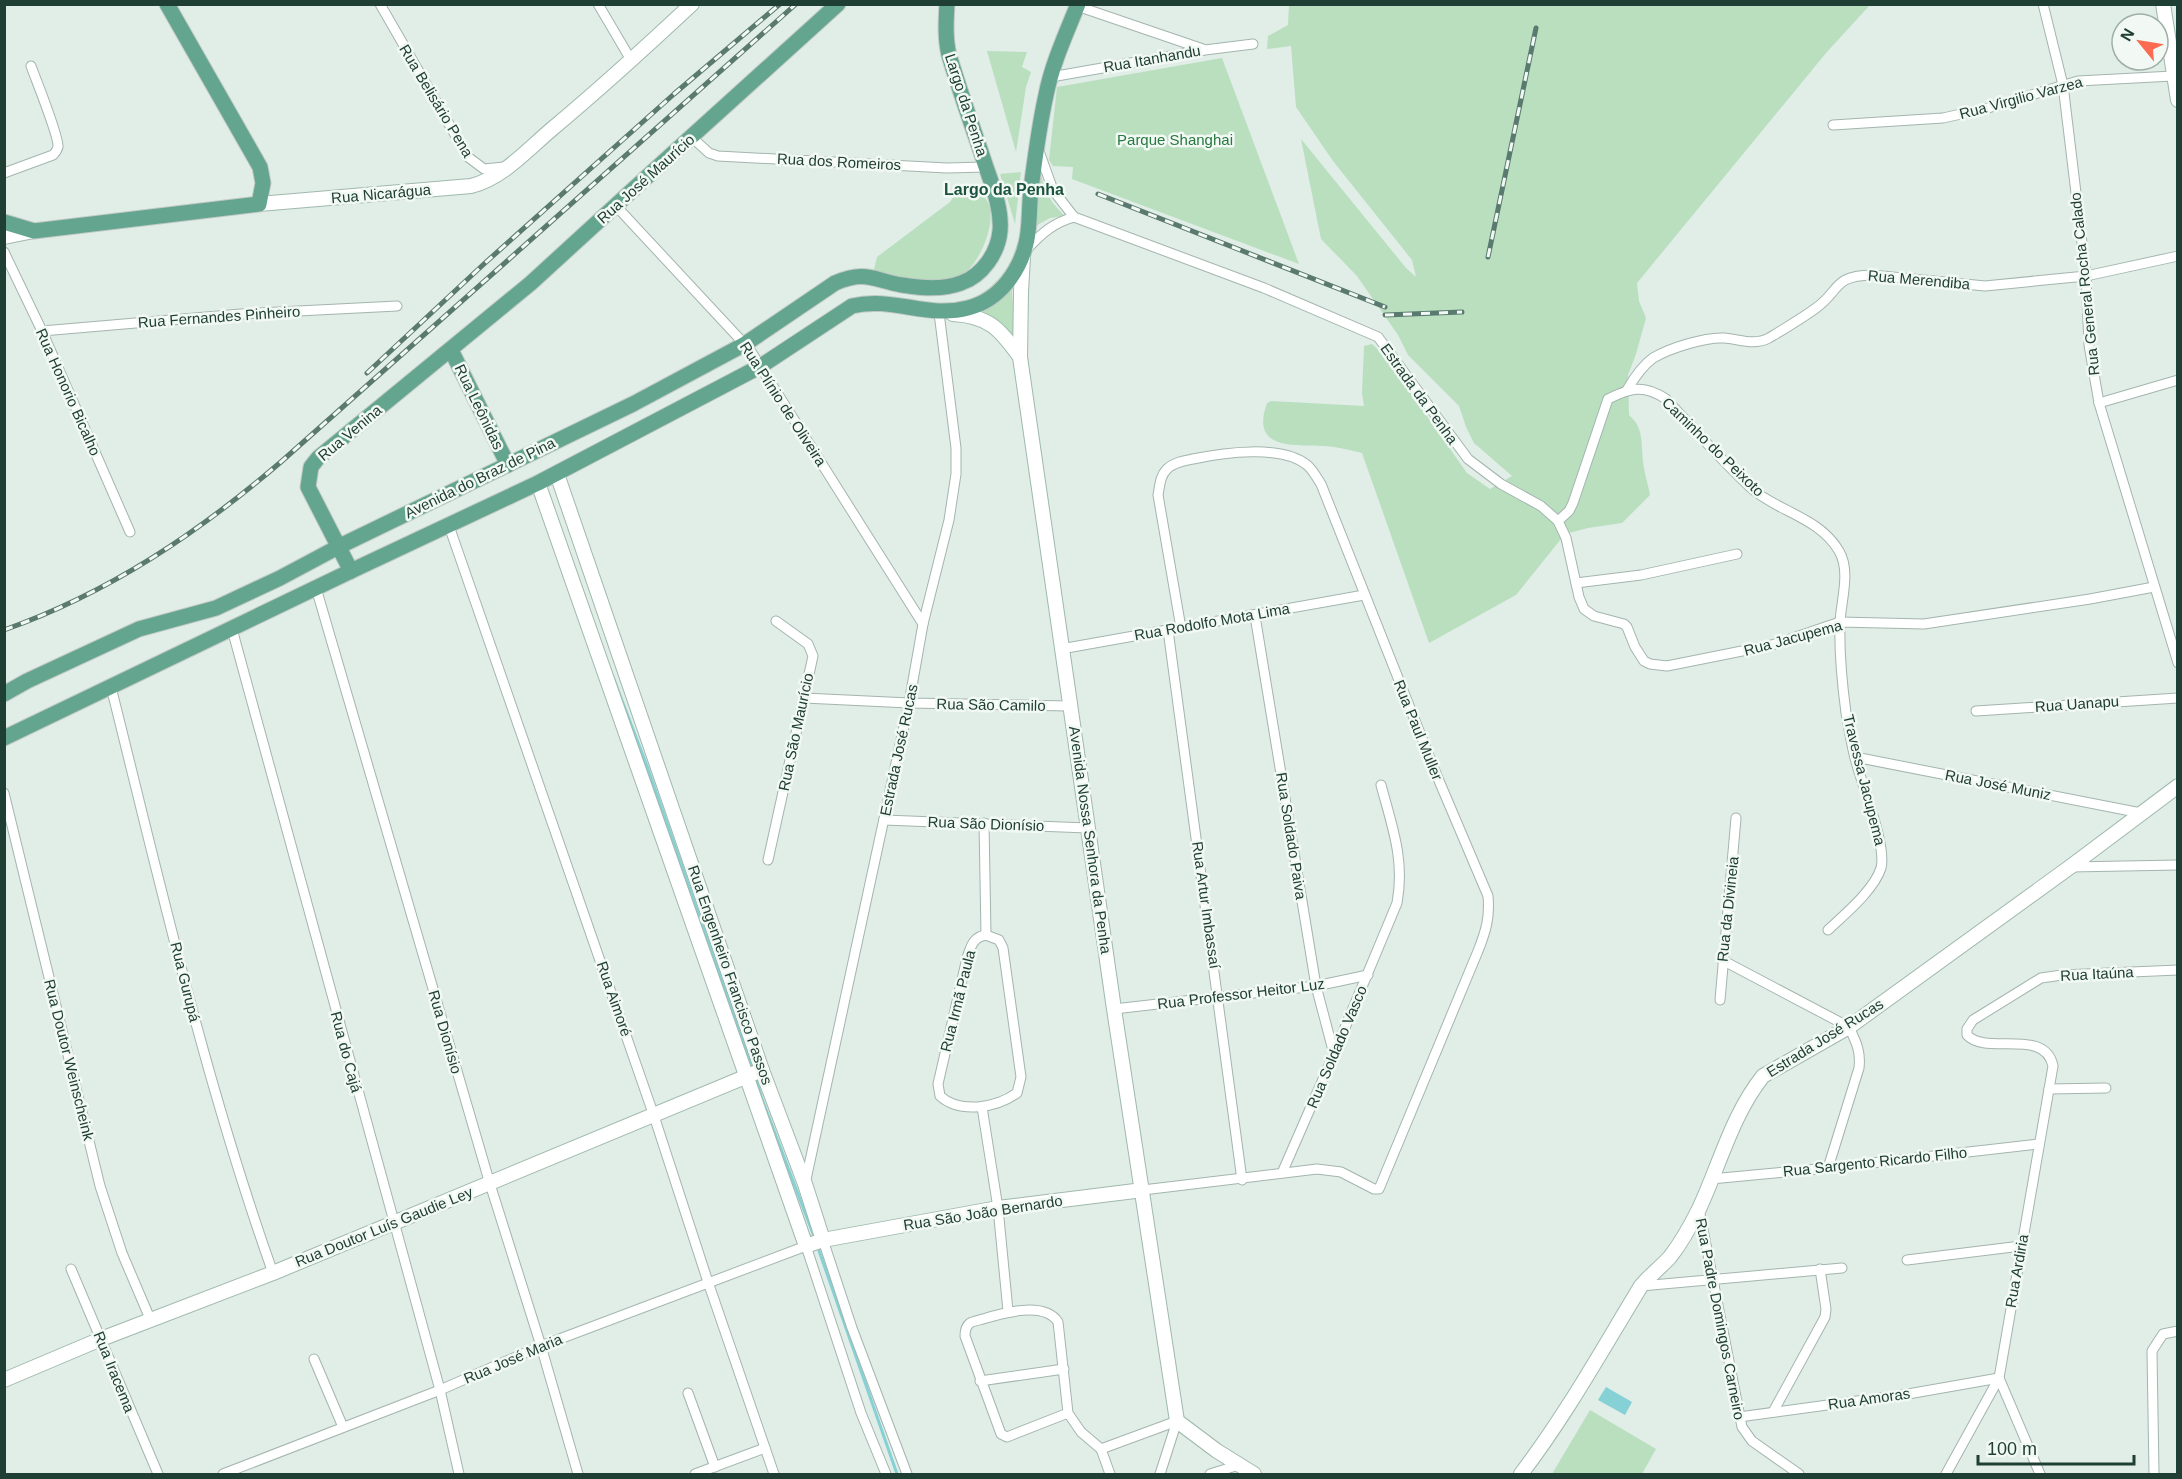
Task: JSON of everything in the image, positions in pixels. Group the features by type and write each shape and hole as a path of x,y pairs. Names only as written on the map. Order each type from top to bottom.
{"main road":[{"path":"167,4 260,167 264,183 259,204"},
{"name":"Rua José Maurício","path":"451,350 531,283 838,4"},
{"name":"Largo da Penha","path":"946,4 949,53 986,167 1000,219 999,239 994,253 985,266 963,283 950,286"},
{"path":"939,313 970,308 1000,291 1011,278 1023,254 1027,239 1030,193 1046,91 1077,5"},
{"name":"Rua Nicarágua","path":"33,231 259,204"},
{"path":"4,222 33,231"},
{"name":"Avenida do Braz de Pina","path":"4,694 139,629 216,608 633,404 746,344 845,279 868,276 901,285 939,289 950,286"},
{"name":"Avenida do Braz de Pina","path":"4,738 557,474 761,366 852,306 868,302 883,302 939,313"},
{"name":"Rua Leônidas","path":"451,350 508,465"},
{"name":"Rua Venina","path":"351,571 308,487 311,467 318,458 451,350"}],"street":[{"name":"Rua Belisário Pena","path":"380,4 468,157 484,169 510,165"},
{"path":"598,4 631,60"},
{"name":"Rua Nicarágua","path":"259,204 471,186 483,183 510,165 692,4"},
{"name":"Rua General Rocha Calado","path":"2043,4 2063,85 2086,276 2089,345 2099,403 2178,663"},
{"path":"2163,4 2178,100"},
{"path":"1077,5 1205,50"},
{"name":"Rua Itanhandu","path":"1051,76 1253,44"},
{"path":"4,174 53,155 57,150 58,144 31,66"},
{"name":"Rua Virgilio Varzea","path":"1833,125 1943,118 1997,106 2063,85 2094,79 2173,76"},
{"name":"Rua dos Romeiros","path":"698,142 705,151 714,155 948,168 986,167"},
{"path":"1020,357 1020,292 1023,254 1050,227 1074,217 1053,190 1037,146"},
{"name":"Rua Plínio de Oliveira","path":"616,206 746,344 923,624"},
{"name":"Estrada da Penha","path":"1074,217 1264,288 1378,337 1468,459 1501,484 1541,506 1558,522"},
{"name":"Rua Nicarágua","path":"4,237 33,231"},
{"name":"Rua Honorio Bicalho","path":"4,252 42,331 130,532"},
{"name":"Rua Merendiba","path":"1627,390 1637,374 1653,358 1711,339 1761,341 1818,306 1846,279 1858,275 1985,286 2086,276 2178,256"},
{"name":"Rua Fernandes Pinheiro","path":"42,331 241,314 397,306"},
{"name":"Avenida Nossa Senhora da Penha","path":"939,313 979,317 992,324 1000,330 1020,357 1114,1009 1177,1421"},
{"name":"Estrada José Rucas","path":"805,1184 909,704 923,624 949,520 956,474 956,448 939,313"},
{"path":"2099,403 2178,380"},
{"name":"Caminho do Peixoto","path":"1627,390 1638,389 1651,392 1666,399 1752,489 1809,522 1833,541 1841,554 1844,571 1840,622"},
{"path":"1558,522 1569,511 1573,503 1608,399 1627,390"},
{"name":"Rua Paul Muller","path":"1181,628 1158,495 1160,479 1165,470 1173,464 1224,453 1248,451 1283,455 1307,465 1321,484 1364,595 1488,896 1490,913 1482,941 1381,1186 1374,1189 1341,1172 1317,1169 1282,1173"},
{"name":"Rua Engenheiro Francisco Passos","path":"557,474 655,787 814,1243 861,1413 886,1474"},
{"name":"Rua Engenheiro Francisco Passos","path":"538,483 655,787"},
{"path":"554,528 573,520"},
{"name":"Rua Jacupema","path":"1558,522 1566,538 1579,597 1587,613 1624,624 1635,647 1650,664 1667,666 1772,645 1840,622 1924,624 2154,587"},
{"name":"Rua Aimoré","path":"448,526 654,1116 774,1474"},
{"path":"1576,583 1641,575 1737,554"},
{"name":"Rua Dionísio","path":"316,588 490,1184 542,1346 578,1474"},
{"name":"Rua Rodolfo Mota Lima","path":"1061,649 1364,595"},
{"name":"Rua Soldado Paiva","path":"1255,616 1316,986 1334,1054"},
{"name":"Rua São Maurício","path":"768,860 813,656 812,650 799,636 776,621"},
{"name":"Travessa Jacupema","path":"1828,930 1862,897 1881,866 1881,852 1855,757 1846,713 1841,672 1840,622"},
{"name":"Rua do Cajá","path":"232,629 440,1390 459,1474"},
{"name":"Rua Artur Imbassaí","path":"1168,630 1242,1180"},
{"name":"Rua Gurupá","path":"111,687 205,1060 248,1202 273,1273"},
{"name":"Rua São Camilo","path":"804,698 909,704 1070,706"},
{"name":"Rua Uanapu","path":"1976,711 2178,698"},
{"name":"Rua José Muniz","path":"1855,757 2141,813"},
{"name":"Rua Soldado Vasco","path":"1282,1173 1393,915 1401,879 1400,862 1381,785"},
{"name":"Estrada José Rucas","path":"1521,1474 1571,1403 1641,1287 1653,1271 1669,1257 1699,1209 1740,1113 1763,1076 1849,1027 2178,786"},
{"name":"Rua Doutor Weinscheink","path":"4,793 100,1186 122,1253 151,1321"},
{"name":"Rua da Divineia","path":"1720,1000 1722,960 1734,865 1736,818"},
{"name":"Rua São Dionísio","path":"884,820 1088,828"},
{"path":"984,823 986,935"},
{"path":"2070,867 2178,865"},
{"name":"Rua Irmã Paula","path":"986,935 999,940 1003,948 1021,1077 1017,1093 982,1107 949,1103 940,1096 938,1084 967,958 974,940 986,935"},
{"path":"1722,960 1849,1027 1861,1055 1828,1168"},
{"name":"Rua Itaúna","path":"2050,1056 2029,1045 1981,1042 1970,1038 1967,1035 1967,1029 1972,1020 2041,978 2178,970"},
{"name":"Rua Professor Heitor Luz","path":"1114,1009 1316,986 1368,975"},
{"name":"Rua Ardiria","path":"1946,1474 1999,1378 2053,1066 2050,1056"},
{"name":"Rua Engenheiro Francisco Passos","path":"754,1075 805,1184 814,1243 852,1328 907,1474"},
{"name":"Rua Doutor Luís Gaudie Ley","path":"4,1380 101,1339 273,1273 754,1075"},
{"path":"2049,1089 2106,1088"},
{"path":"982,1107 998,1208 1008,1311"},
{"name":"Rua Sargento Ricardo Filho","path":"1711,1179 2038,1144"},
{"path":"1143,1190 1242,1180 1282,1173"},
{"name":"Rua São João Bernardo","path":"814,1243 998,1208 1143,1190"},
{"name":"Rua Padre Domingos Carneiro","path":"1699,1209 1742,1427 1752,1440 1799,1474"},
{"name":"Rua José Maria","path":"223,1474 440,1390 542,1346 814,1243"},
{"path":"1907,1260 2021,1246"},
{"path":"1641,1287 1842,1268"},
{"name":"Rua Iracema","path":"71,1269 158,1474"},
{"path":"1773,1412 1825,1317 1826,1309 1820,1269"},
{"path":"1068,1413 1005,1436 1001,1434 965,1336 970,1323 1008,1311 1044,1311 1054,1317 1058,1322 1068,1413 1081,1432 1101,1449 1110,1474"},
{"path":"2154,1474 2152,1351 2163,1334 2178,1331"},
{"path":"314,1359 343,1427"},
{"path":"980,1381 1064,1369"},
{"path":"1999,1378 2040,1474"},
{"name":"Rua Amoras","path":"1739,1417 1908,1394 1999,1378"},
{"path":"688,1393 715,1467"},
{"path":"1101,1449 1177,1421"},
{"path":"1177,1421 1236,1469 1254,1474"},
{"path":"1160,1474 1177,1421"},
{"path":"695,1474 765,1448"},
{"path":"1210,1474 1236,1469"}],"green space":[{"path":"1289,5 1870,5 1826,53 1637,283 1639,301 1646,318 1628,375 1629,415 1637,425 1642,442 1650,495 1622,523 1565,534 1516,595 1429,643 1362,453 1330,446 1278,442 1269,437 1264,429 1263,418 1267,403 1271,401 1364,406 1362,393 1364,346 1372,344 1383,354 1467,473 1490,489 1512,476 1474,443 1459,406 1408,355 1398,335 1357,276 1321,239 1301,139 1406,268 1416,277 1412,260 1333,161 1296,107 1291,46 1267,49 1268,36 1288,25"},
{"path":"987,51 1027,52 1022,67 1031,72 1026,87 1016,152"},
{"name":"Parque Shanghai","path":"1222,58 1299,264 1072,179 1073,167 1053,166 1049,160 1057,87"},
{"path":"1038,154 1048,195 1065,216 1050,218 1039,224 1016,251 1012,292 1016,347 967,302 992,285 1008,266 1018,242"},
{"path":"1021,172 1015,224 1000,174"},
{"path":"966,186 985,198 991,215 987,236 979,256 968,270 952,279 938,282 910,281 873,274 877,257 950,202 960,187"},
{"path":"1590,1410 1656,1449 1642,1474 1552,1474"}],"water":[{"path":"1606,1387 1632,1402 1625,1415 1598,1400"}],"waterway":[{"path":"613,677 647,766 753,1070"},
{"path":"755,1076 815,1239"},
{"path":"817,1245 897,1474"}],"railway":[{"path":"367,373 485,263 674,94 780,4"},
{"path":"4,630 43,615 116,579 151,559 218,513 282,461 796,4"},
{"path":"1488,257 1536,28"},
{"path":"1098,194 1385,307"},
{"path":"1385,315 1462,312"}],"district":[{"name":"Largo da Penha","path":"1004,189"}]}
